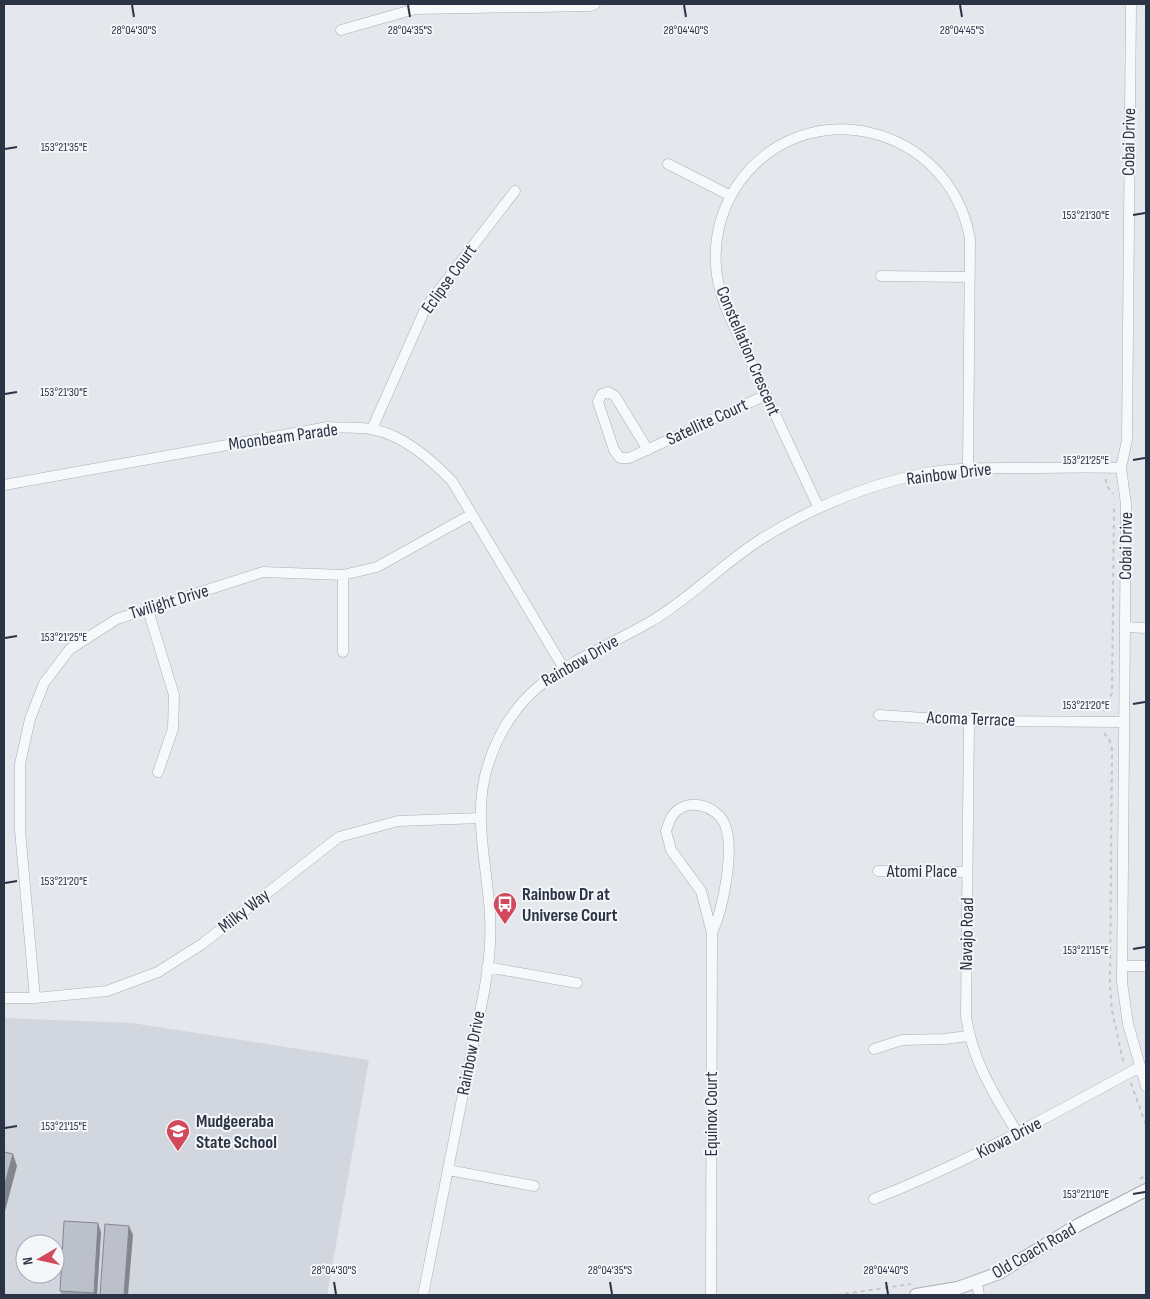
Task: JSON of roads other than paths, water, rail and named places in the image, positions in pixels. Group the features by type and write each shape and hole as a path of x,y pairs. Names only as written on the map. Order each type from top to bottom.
{"street":[{"path":"341,30 416,10 590,6 595,4"},
{"name":"Cobai Drive","path":"1132,4 1127,440 1120,468 1126,504 1122,966 1125,1005 1146,1086"},
{"name":"Constellation Crescent","path":"819,508 725,305 719,285 716,248 723,213 731,196 753,167 773,150 791,140 830,130 861,130 877,134 893,140 923,158 950,186 967,222 970,239 968,468"},
{"path":"668,164 731,196"},
{"name":"Eclipse Court","path":"372,429 426,306 515,191"},
{"path":"881,276 970,277"},
{"name":"Satellite Court","path":"648,450 615,396 608,392 602,394 598,402 616,455 626,459 648,450 766,395"},
{"name":"Moonbeam Parade","path":"4,484 328,427 372,429 407,443 432,461 452,481 563,667"},
{"name":"Rainbow Drive","path":"423,1295 487,966 491,926 481,818 487,766 504,727 518,705 534,688 563,667 652,621 691,594 753,544 819,508 849,495 900,479 968,468 1120,468"},
{"name":"Twilight Drive","path":"35,998 20,830 20,764 30,719 44,683 70,649 117,619 263,572 343,575 377,567 472,514"},
{"path":"343,575 343,652"},
{"path":"148,610 174,695 173,730 158,772"},
{"path":"1125,627 1146,628"},
{"name":"Acoma Terrace","path":"879,715 970,720 1124,722"},
{"name":"Navajo Road","path":"970,720 966,1016 968,1036 983,1074 1018,1134"},
{"name":"Equinox Court","path":"711,1295 712,934 701,891 671,850 666,831 672,816 686,807 699,805 707,806 721,817 728,838 726,875 717,922 712,934"},
{"name":"Milky Way","path":"4,998 35,998 107,991 158,972 202,944 339,837 398,821 481,818"},
{"name":"Atomi Place","path":"878,871 967,872"},
{"path":"487,966 577,983"},
{"path":"1122,966 1146,966"},
{"path":"874,1049 902,1040 950,1039 968,1036"},
{"name":"Kiowa Drive","path":"874,1200 931,1177 1018,1134 1140,1066"},
{"path":"448,1170 534,1186"},
{"name":"Old Coach Road","path":"916,1295 978,1289 999,1273 1078,1225 1146,1190"}],"place":[{"name":"Rainbow Dr at Universe Court","path":"505,925"},
{"name":"Mudgeeraba State School","path":"178,1152"}]}
